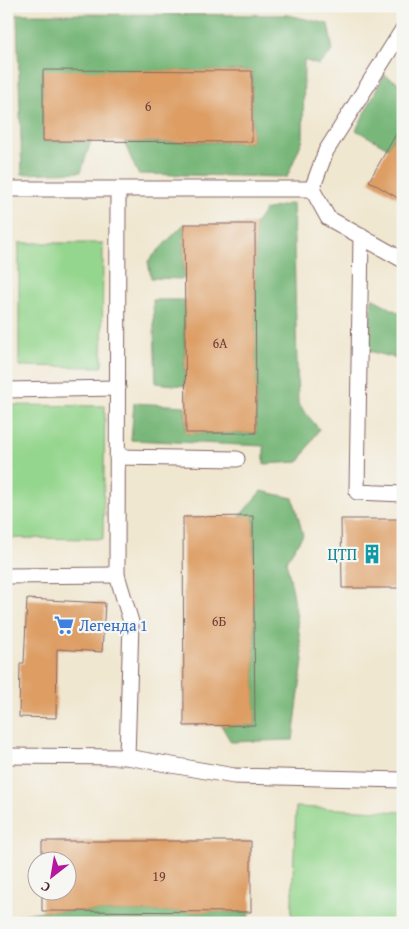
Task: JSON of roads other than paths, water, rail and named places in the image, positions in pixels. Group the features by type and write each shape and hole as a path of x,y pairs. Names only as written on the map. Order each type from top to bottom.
{"lane":[{"path":"403,29 326,151 312,189 328,218 403,260"},
{"path":"6,189 312,189"},
{"path":"118,189 117,575 131,622 127,756"},
{"path":"361,236 358,492 403,494"},
{"path":"6,390 118,388"},
{"path":"118,456 237,459"},
{"path":"6,576 117,575"},
{"path":"6,756 127,756 234,776 403,780"}],"place":[{"name":"ЦТП","path":"372,554"},
{"name":"Легенда 1","path":"64,625"}]}
